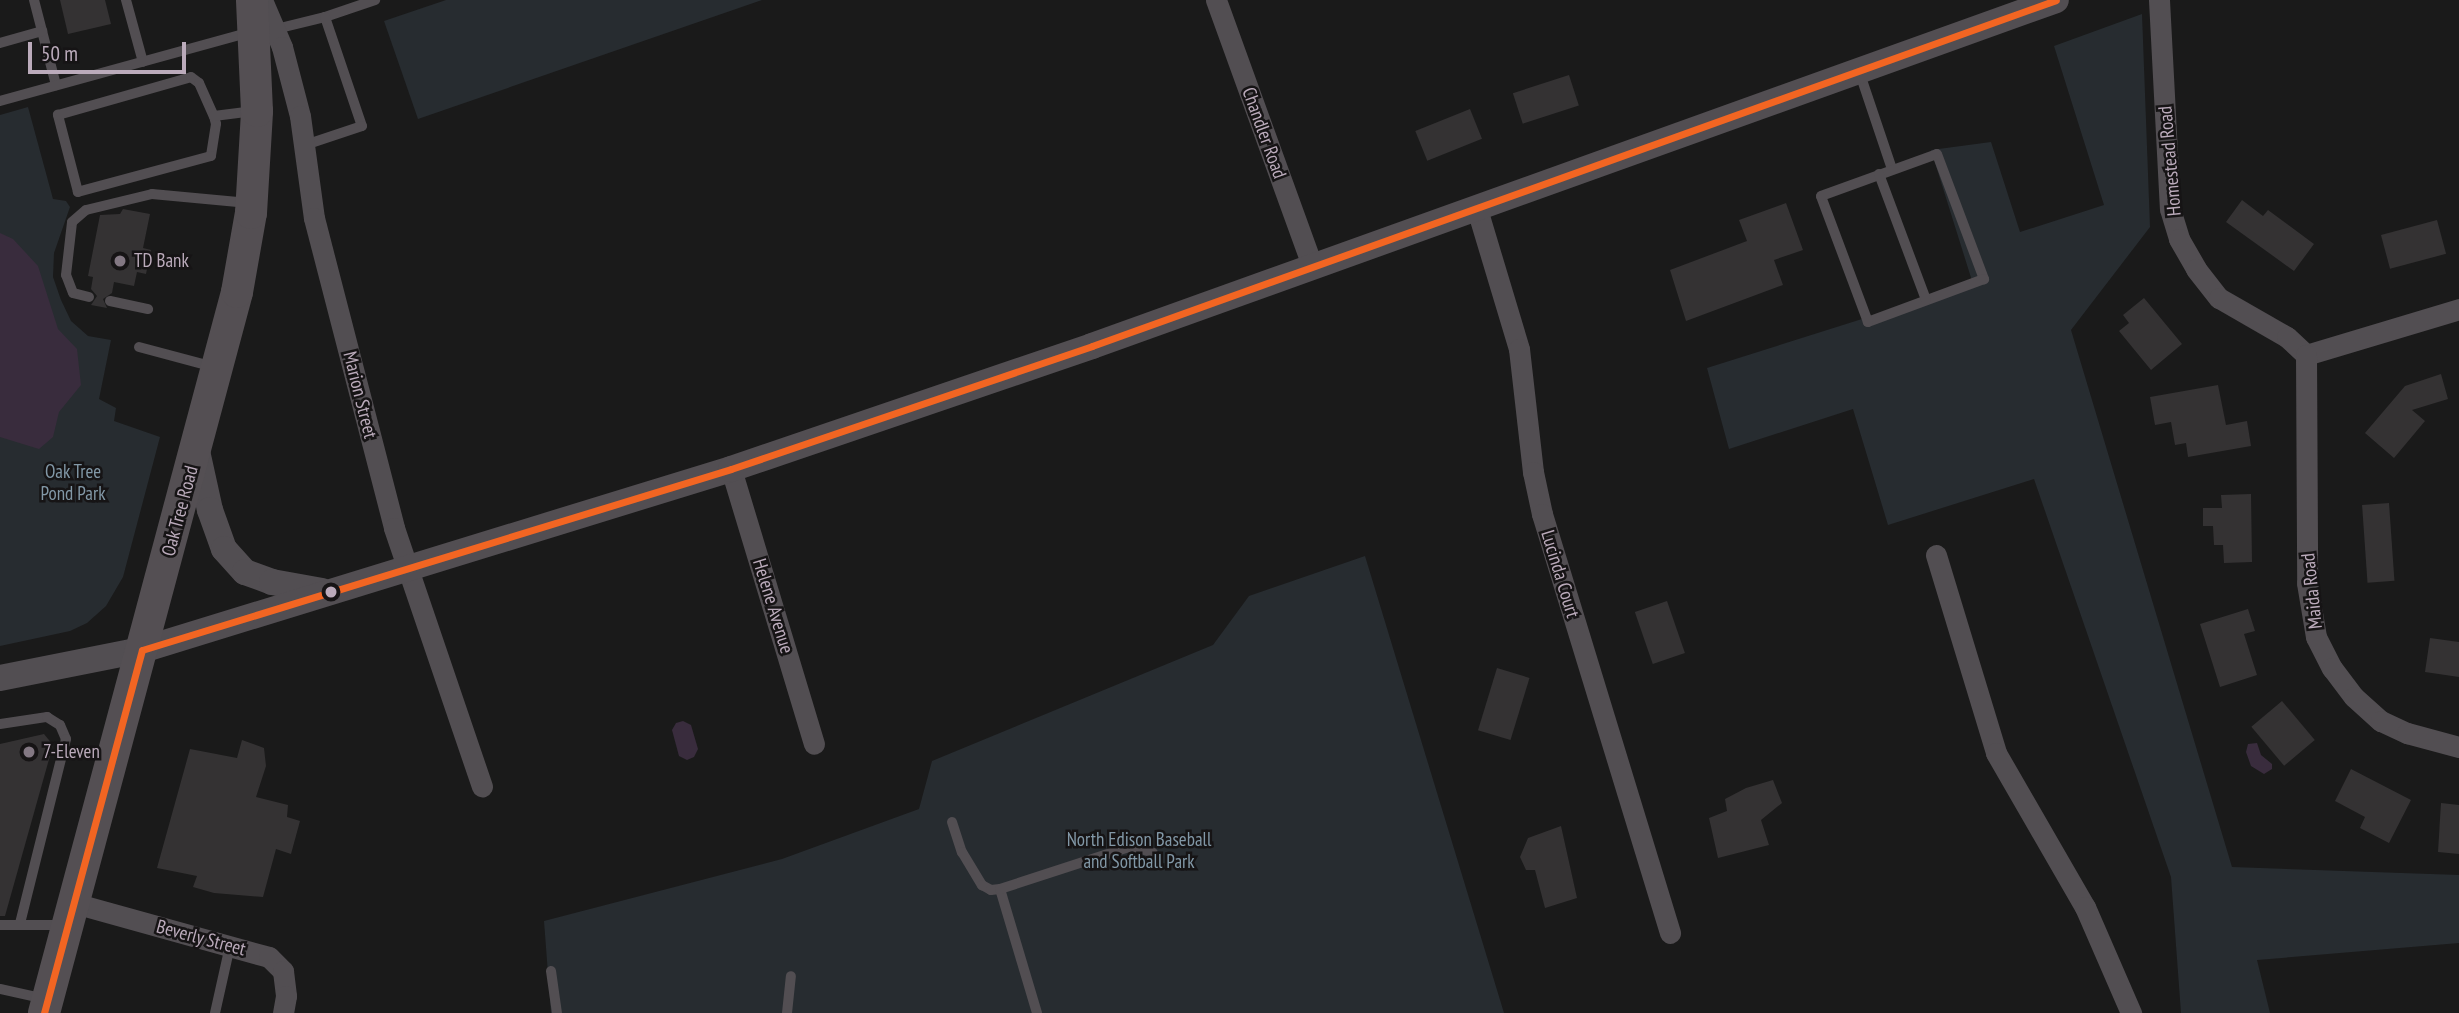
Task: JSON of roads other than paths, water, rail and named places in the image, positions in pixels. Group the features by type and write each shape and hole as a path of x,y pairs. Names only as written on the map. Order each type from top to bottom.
{"main road":[{"name":"Oak Tree Road","path":"46,1006 219,369 237,292 251,204 265,30 252,0"}],"street":[{"name":"Marion Street","path":"262,0 265,30 300,116 314,218 394,528 482,786"},
{"name":"Chandler Road","path":"1216,0 1312,265"},
{"path":"0,678 142,650 731,469 1092,346 1312,265 1477,209 1859,71 2020,6 2056,0"},
{"name":"Homestead Road","path":"2159,0 2170,209 2179,239 2196,269 2219,298 2287,337 2306,355"},
{"name":"Lucinda Court","path":"1477,209 1519,349 1532,462 1542,514 1670,933"},
{"path":"2306,355 2459,309"},
{"name":"Maida Road","path":"2306,355 2307,583 2316,637 2332,668 2354,697 2381,721 2407,733 2459,747"},
{"path":"197,451 210,510 224,549 245,572 272,582 327,592"},
{"name":"Helene Avenue","path":"731,469 814,744"},
{"path":"1936,555 1996,753 2085,906 2131,1013"},
{"name":"Beverly Street","path":"71,914 230,946 269,957 283,971 286,996 283,1013"}],"lane":[{"path":"34,0 56,85"},
{"path":"126,0 143,62"},
{"path":"0,101 265,30 325,17 375,0"},
{"path":"305,145 362,126 325,17"},
{"path":"0,43 42,31"},
{"path":"1859,71 1892,169"},
{"path":"191,77 199,83 214,116 215,134 211,156 78,192 58,115 191,77"},
{"path":"214,116 257,111"},
{"path":"1937,154 1984,279 1868,322 1821,196 1879,174 1937,154"},
{"path":"1879,174 1926,300"},
{"path":"89,297 74,293 66,275 72,222 86,210 152,194 251,204"},
{"path":"110,301 148,309"},
{"path":"139,347 219,369"},
{"path":"0,724 47,717 60,726 66,739 20,924"},
{"path":"952,822 962,852 982,885 991,890 1132,846 1153,853"},
{"path":"1000,889 1037,1013"},
{"path":"0,925 71,914"},
{"path":"215,1013 230,946"},
{"path":"551,971 557,1013"},
{"path":"787,1013 791,976"},
{"path":"0,989 46,1006"}],"place":[{"name":"TD Bank","path":"120,261"},
{"name":"7-Eleven","path":"29,752"}],"park label":[{"name":"Oak Tree Pond Park","path":"73,483"},
{"name":"North Edison Baseball and Softball Park","path":"1139,851"}]}
